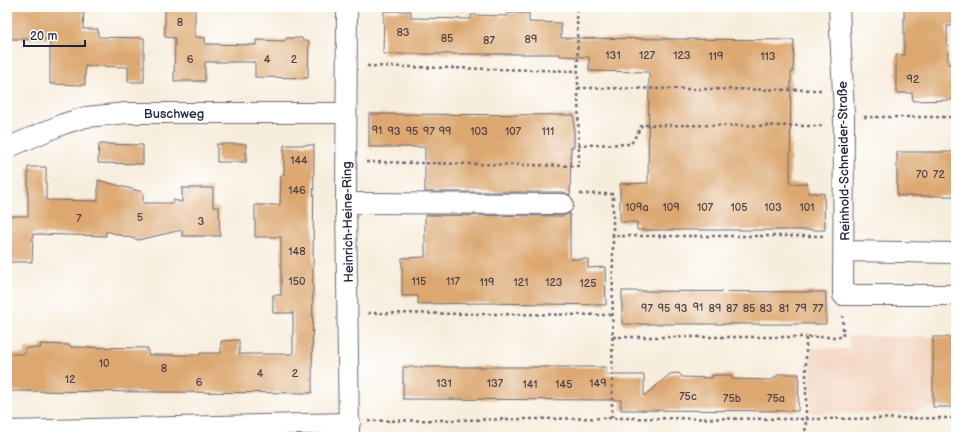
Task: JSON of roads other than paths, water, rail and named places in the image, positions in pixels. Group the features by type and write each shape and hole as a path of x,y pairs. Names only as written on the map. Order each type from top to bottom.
{"street":[{"name":"Heinrich-Heine-Ring","path":"347,7 346,203 350,430"},
{"name":"Reinhold-Schneider-Straße","path":"839,7 844,121 844,251 956,253"},
{"name":"Buschweg","path":"7,148 63,124 104,115 127,113 346,113"},
{"path":"346,203 563,204"},
{"path":"844,251 843,295 956,295"},
{"path":"7,431 350,430"}]}
